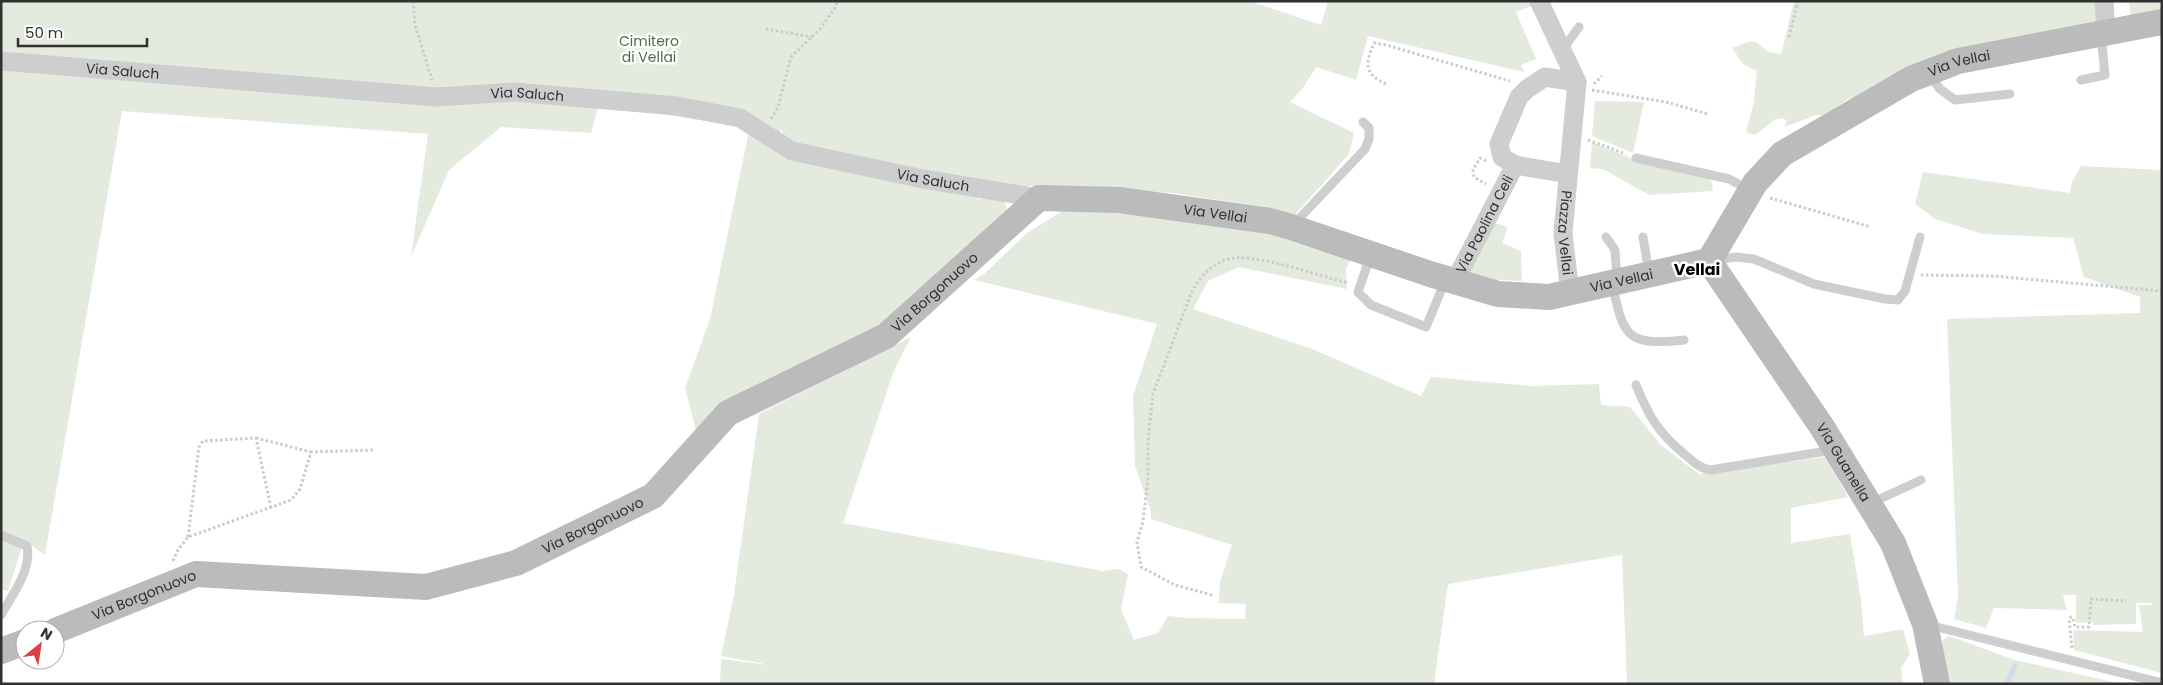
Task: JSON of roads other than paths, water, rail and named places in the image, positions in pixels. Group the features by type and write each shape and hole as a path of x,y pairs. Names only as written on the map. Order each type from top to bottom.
{"street":[{"path":"1539,1 1562,50 1576,89"},
{"path":"2103,32 2104,1"},
{"name":"Via Vellai","path":"1039,198 1119,200 1270,222 1291,227 1498,294 1549,298 1710,261 1751,190 1768,167 1782,154 1886,92 1928,72 1958,61 2162,22"},
{"name":"Via Saluch","path":"1,62 437,97 514,92 677,106 740,118 792,151 923,179 1039,198"},
{"name":"Via Paolina Celi","path":"1450,280 1515,165 1502,157 1499,144 1519,97 1526,89 1545,77 1576,89"},
{"name":"Piazza Vellai","path":"1570,293 1563,233 1576,89"},
{"name":"Piazza Vellai","path":"1515,165 1568,174"},
{"name":"Via Borgonuovo","path":"65,627 196,574 426,587 516,563 653,496 728,413 886,336 1039,198"},
{"name":"Via Guanella","path":"1710,261 1836,449 1893,543 1925,624 1938,684"},
{"path":"1,651 15,646"}],"lane":[{"path":"1562,50 1579,26"},
{"path":"2081,80 2106,75 2103,32"},
{"path":"1928,72 1940,89 1955,100 2010,94"},
{"path":"1291,227 1365,149 1369,139 1369,128 1363,122"},
{"path":"1636,158 1729,179 1751,190"},
{"path":"1606,236 1615,250 1617,258 1614,283 1620,320 1628,332 1637,339 1652,342 1684,340"},
{"path":"1643,237 1650,276"},
{"path":"1710,261 1736,257 1754,259 1814,284 1898,300 1903,296 1920,237"},
{"path":"1370,254 1358,292 1371,305 1426,327 1450,280"},
{"path":"1636,386 1647,412 1664,437 1702,468 1710,470 1836,449"},
{"path":"1869,504 1921,480"},
{"path":"1,535 27,546 29,556 20,582 1,615"},
{"path":"1925,624 2162,683"}],"waterway":[{"path":"2007,684 2015,665"}],"district":[{"name":"Vellai","path":"1697,269"}],"park label":[{"name":"Cimitero di Vellai","path":"649,49"}]}
